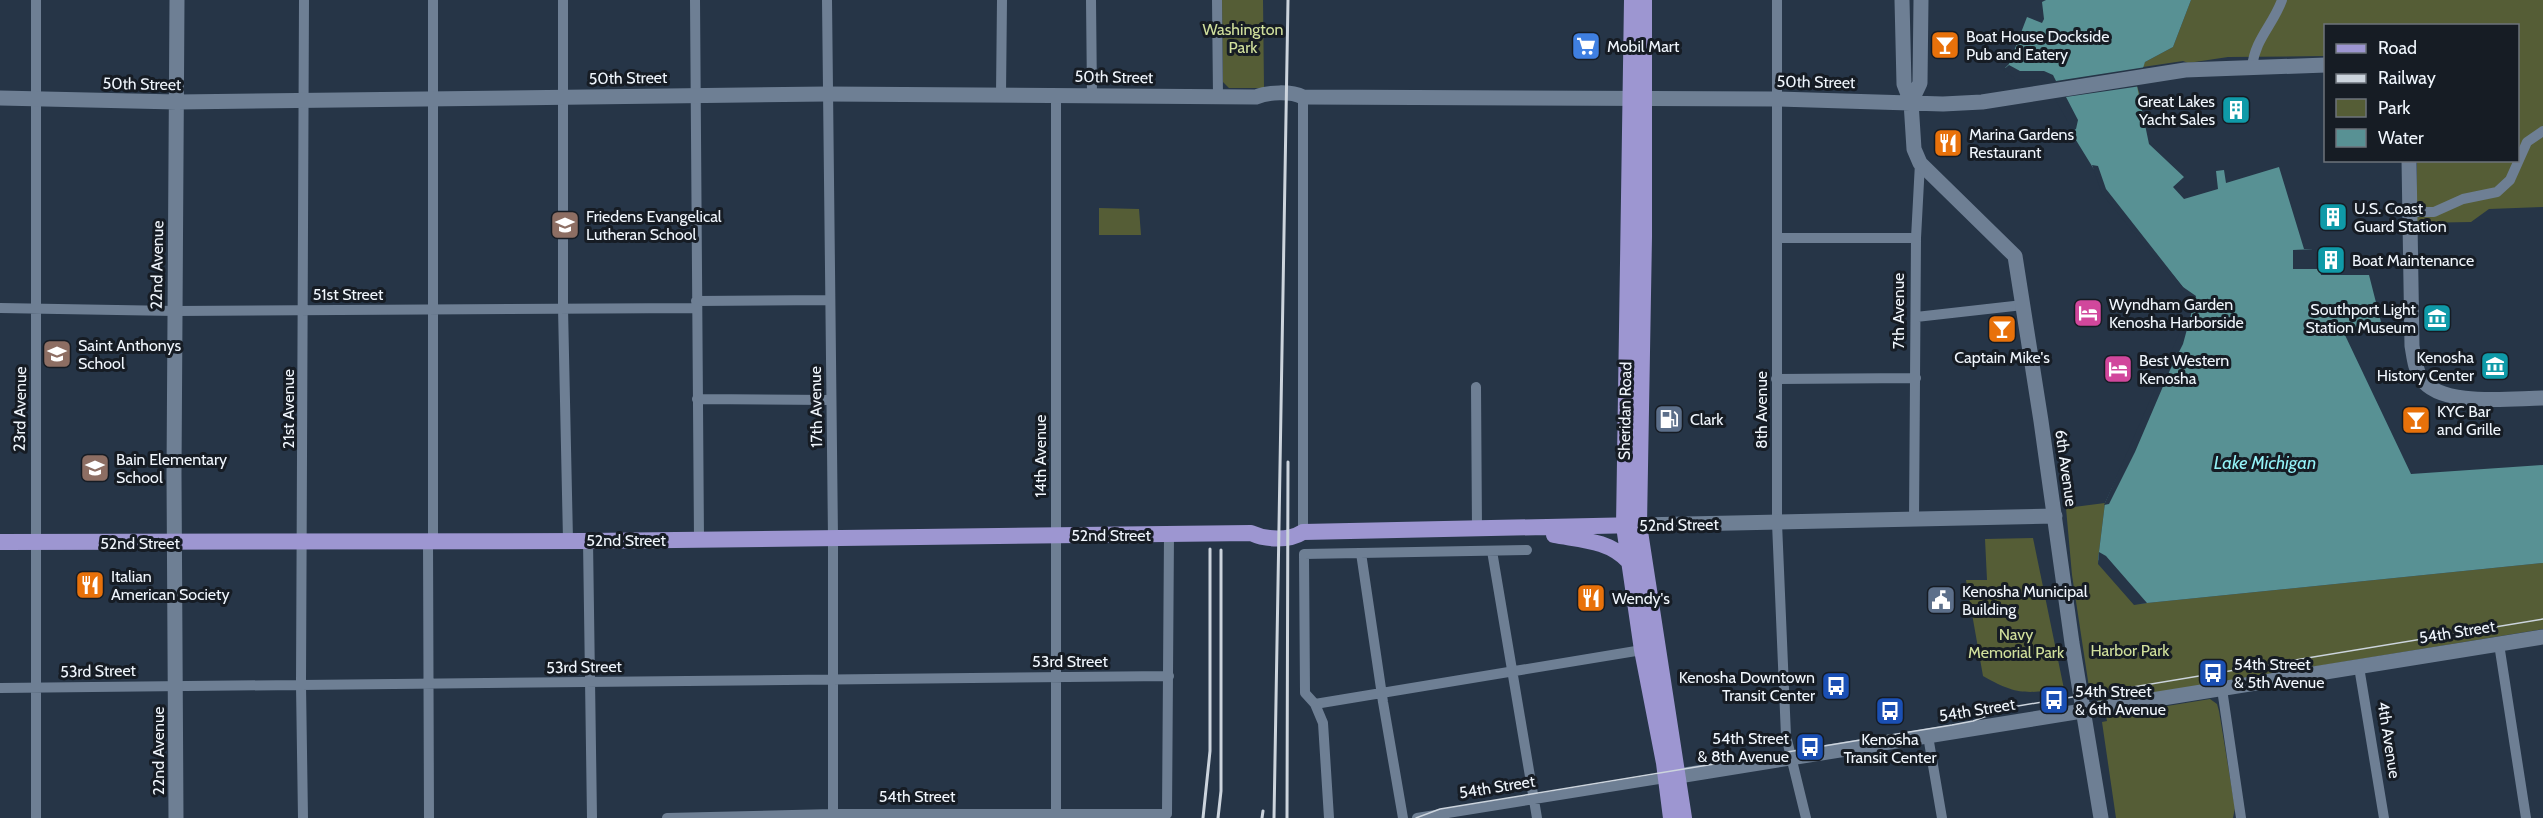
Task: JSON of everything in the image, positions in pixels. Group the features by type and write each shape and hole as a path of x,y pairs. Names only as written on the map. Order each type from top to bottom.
{"main road":[{"name":"Sheridan Road","path":"1632,0 1638,99"},
{"name":"Sheridan Road","path":"1644,0 1638,99 1631,526 1628,561 1642,650 1671,777 1684,818"},
{"name":"52nd Street","path":"0,542 699,540 1251,533 1261,527 1294,526 1303,532 1631,526"},
{"name":"Sheridan Road","path":"1631,526 1671,777 1671,818"},
{"path":"1523,529 1607,545 1618,549 1628,561"}],"street":[{"name":"23rd Avenue","path":"36,0 34,543 36,818"},
{"name":"22nd Avenue","path":"176,818 177,685 174,543 177,0"},
{"name":"21st Avenue","path":"303,818 301,685 304,0"},
{"path":"429,818 428,685 433,309 432,0"},
{"path":"563,0 563,308 568,540"},
{"path":"695,0 699,540"},
{"name":"17th Avenue","path":"827,0 833,538 832,814"},
{"path":"1001,94 1002,0"},
{"path":"1091,0 1092,95"},
{"path":"1217,0 1218,97"},
{"name":"8th Avenue","path":"1778,0 1777,523 1786,736 1806,818"},
{"name":"7th Avenue","path":"1902,0 1904,84 1911,102 1914,149 1920,162 1916,238 1914,521"},
{"path":"2252,67 2255,48 2276,16 2282,0"},
{"name":"7th Avenue","path":"1911,102 1920,83 1922,2"},
{"name":"50th Street","path":"0,98 304,102 563,96 1056,94 1256,97 1264,101 1297,102 1303,98 1777,99 1943,104 2014,97 2185,70 2324,65"},
{"name":"14th Avenue","path":"1056,94 1056,816"},
{"path":"1303,98 1303,532"},
{"path":"2519,161 2528,142 2543,131"},
{"name":"6th Avenue","path":"1920,162 2015,256 2101,818"},
{"path":"2409,162 2412,346 2415,363 2422,379 2444,395 2463,398 2543,398"},
{"path":"2409,212 2434,212 2474,196 2497,192 2510,180 2519,162"},
{"path":"1777,238 1916,238"},
{"name":"51st Street","path":"0,308 175,311 563,308 829,300"},
{"path":"1916,317 2023,305"},
{"path":"1776,379 1916,378"},
{"path":"1476,387 1477,529"},
{"path":"697,399 830,400"},
{"name":"52nd Street","path":"1631,526 2055,516"},
{"path":"1169,534 1169,676"},
{"path":"588,541 592,818"},
{"path":"1492,550 1537,818"},
{"path":"1329,818 1323,723 1315,704 1305,693 1304,554 1527,550"},
{"path":"1361,553 1403,818"},
{"name":"54th Street","path":"1417,818 2543,637"},
{"path":"2499,644 2526,818"},
{"path":"1315,704 1642,650"},
{"name":"4th Avenue","path":"2359,667 2384,818"},
{"name":"54th Street","path":"668,818 832,814 1056,816 1167,814 1169,676"},
{"name":"53rd Street","path":"0,688 1169,676"},
{"path":"2222,689 2241,818"},
{"path":"1928,736 1942,818"}],"green space":[{"name":"Washington Park","path":"1222,0 1263,0 1264,88 1229,88 1223,82"},
{"path":"2191,0 2543,0 2543,207 2489,209 2471,222 2417,223 2417,162 2519,162 2519,24 2324,24 2324,56 2228,57 2143,67 2137,86 2140,95 2125,97 2145,62 2173,47"},
{"path":"1099,208 1139,209 1141,235 1099,235"},
{"name":"Harbor Park","path":"2105,503 2098,560 2137,604 2543,563 2543,629 2100,702 2090,694 2072,575 2066,508"},
{"name":"Navy Memorial Park","path":"2033,538 2064,689 2014,690 1983,676 1966,580 1987,580 1985,539"},
{"path":"2210,699 2217,704 2219,711 2235,808 2233,818 2116,818 2102,722 2107,721 2106,716"}],"water":[{"name":"Lake Michigan","path":"2046,0 2191,0 2173,47 2145,62 2137,86 2149,144 2184,177 2173,187 2184,199 2218,189 2216,171 2224,170 2226,183 2279,167 2304,249 2312,249 2313,269 2320,269 2321,275 2369,275 2381,322 2357,327 2344,333 2411,474 2543,465 2543,563 2137,604 2098,560 2105,503 2182,335 2192,298 2105,193 2095,171 2071,132 2072,128 2048,81 2005,68 2009,64 2027,17 2042,23 2044,19 2042,2"}],"pier":[{"path":"2009,65 2020,71 2044,71 2053,75 2056,81 2146,67 2141,86 2066,97 2078,120 2076,129 2071,132 2068,122 2046,83 2041,80 2016,79 2003,70"},
{"path":"2092,165 2098,166 2106,189 2183,287 2196,296 2183,344 2135,452 2109,504 2104,505 2179,334 2189,299 2102,194"},
{"path":"2315,249 2318,269 2293,269 2293,250"},
{"path":"2099,552 2106,556 2147,603 2134,605 2098,564"}],"tram line":[{"path":"1416,818 1440,809 1952,725 1973,721 2012,707 2543,619"}],"railway":[{"path":"1274,818 1288,0"},
{"path":"1287,818 1288,462"},
{"path":"1203,818 1210,751 1210,549"},
{"path":"1218,818 1221,791 1221,550"},
{"path":"1262,818 1263,811"}],"place":[{"name":"Boat House Dockside Pub and Eatery","path":"1945,45"},
{"name":"Mobil Mart","path":"1586,46"},
{"name":"Great Lakes Yacht Sales","path":"2236,110"},
{"name":"Marina Gardens Restaurant","path":"1948,143"},
{"name":"U.S. Coast Guard Station","path":"2333,217"},
{"name":"Friedens Evangelical Lutheran School","path":"565,225"},
{"name":"Boat Maintenance","path":"2331,260"},
{"name":"Wyndham Garden Kenosha Harborside","path":"2088,313"},
{"name":"Southport Light Station Museum","path":"2437,318"},
{"name":"Captain Mike's","path":"2002,329"},
{"name":"Saint Anthonys School","path":"57,354"},
{"name":"Kenosha History Center","path":"2495,366"},
{"name":"Best Western Kenosha","path":"2118,369"},
{"name":"Clark","path":"1669,419"},
{"name":"KYC Bar and Grille","path":"2416,420"},
{"name":"Bain Elementary School","path":"95,468"},
{"name":"Italian American Society","path":"90,585"},
{"name":"Wendy's","path":"1591,598"},
{"name":"Kenosha Municipal Building","path":"1941,600"},
{"name":"54th Street & 5th Avenue","path":"2213,673"},
{"name":"Kenosha Downtown Transit Center","path":"1836,686"},
{"name":"54th Street & 6th Avenue","path":"2054,700"},
{"name":"Kenosha Transit Center","path":"1890,711"},
{"name":"54th Street & 8th Avenue","path":"1810,747"}]}
